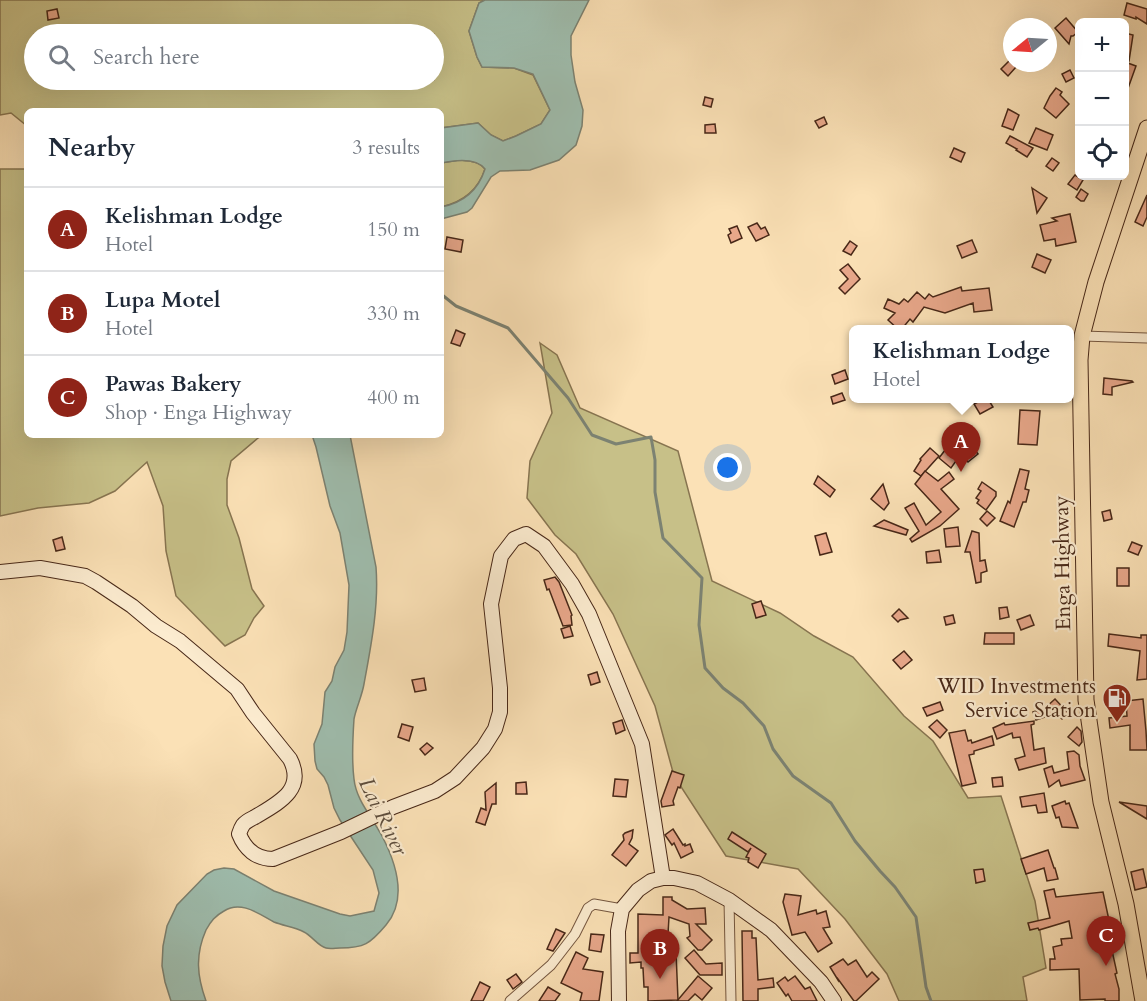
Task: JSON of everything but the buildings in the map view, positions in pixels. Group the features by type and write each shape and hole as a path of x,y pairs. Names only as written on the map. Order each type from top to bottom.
{"main road":[{"name":"Enga Highway","path":"1143,1001 1126,904 1101,802 1086,700 1081,382 1082,336 1096,282 1147,128"}],"street":[{"path":"1082,336 1147,339"},
{"path":"0,572 40,568 85,576 132,606 156,627 180,640 237,689 294,766 296,776 292,788 279,802 244,824 239,834 243,843 254,854 263,859 273,859 435,791 455,778 483,748 495,729 500,712 500,688 491,604 501,556 514,539 526,534 544,546 572,584 589,614 642,744 663,878"},
{"path":"619,1001 618,931 622,909 638,890 651,881 674,878 697,883 729,900 771,930 821,982 834,1001"},
{"path":"729,900 731,1001"},
{"path":"510,1001 551,965 575,934 588,908 594,904 622,909"}],"shaded area":[{"path":"0,0 485,0 479,3 469,31 482,67 514,68 533,75 550,110 541,124 503,141 491,135 478,123 444,128 444,108 24,108 24,124 11,113 0,115"},
{"path":"485,0 589,0 571,36 575,82 583,110 582,126 576,145 559,160 530,170 500,171 491,177 472,208 467,212 444,218 444,206 469,195 478,184 485,169 471,161 444,162 444,128 478,123 491,135 503,141 541,124 550,110 533,74 514,68 482,67 469,31 479,3"},
{"path":"470,161 485,169 478,184 469,194 463,199 444,206 444,162"},
{"path":"0,169 24,169 24,438 258,438 231,461 227,479 227,505 239,538 252,589 264,606 245,635 225,646 176,596 166,551 163,506 147,462 115,491 89,503 38,508 0,516"},
{"path":"540,343 557,355 580,408 678,451 712,581 780,613 814,636 853,657 904,716 933,741 968,798 1001,796 1035,901 1046,968 1023,977 1027,1001 899,1001 887,974 845,919 798,869 726,856 674,776 655,706 613,614 576,554 555,535 527,498 530,461 552,413"},
{"path":"313,438 351,438 376,567 372,641 354,719 353,773 358,794 392,858 398,881 397,904 386,925 371,941 361,946 331,948 323,947 301,930 274,922 250,909 230,908 212,921 202,939 198,966 206,1001 171,1001 162,966 167,926 177,905 207,874 214,870 234,869 274,891 350,916 374,911 379,893 373,870 340,820 328,785 317,769 315,761 314,744 322,724 325,692 332,681 335,667 344,650 349,585 340,533 330,506"}],"waterway":[{"path":"444,296 456,306 508,328 568,398 592,435 616,444 651,437 655,460 655,492 663,538 702,578 699,625 705,668 764,726 773,749 793,776 831,803 855,841 895,887 916,917 926,987 931,1001"}],"place":[{"name":"Kelishman Lodge","path":"961,472"},
{"name":"WID Investments Service Station","path":"1117,724"},
{"name":"Pawas Bakery","path":"1106,966"},
{"name":"Lupa Motel","path":"660,979"}],"water label":[{"name":"Lai River","path":"384,816"}]}
